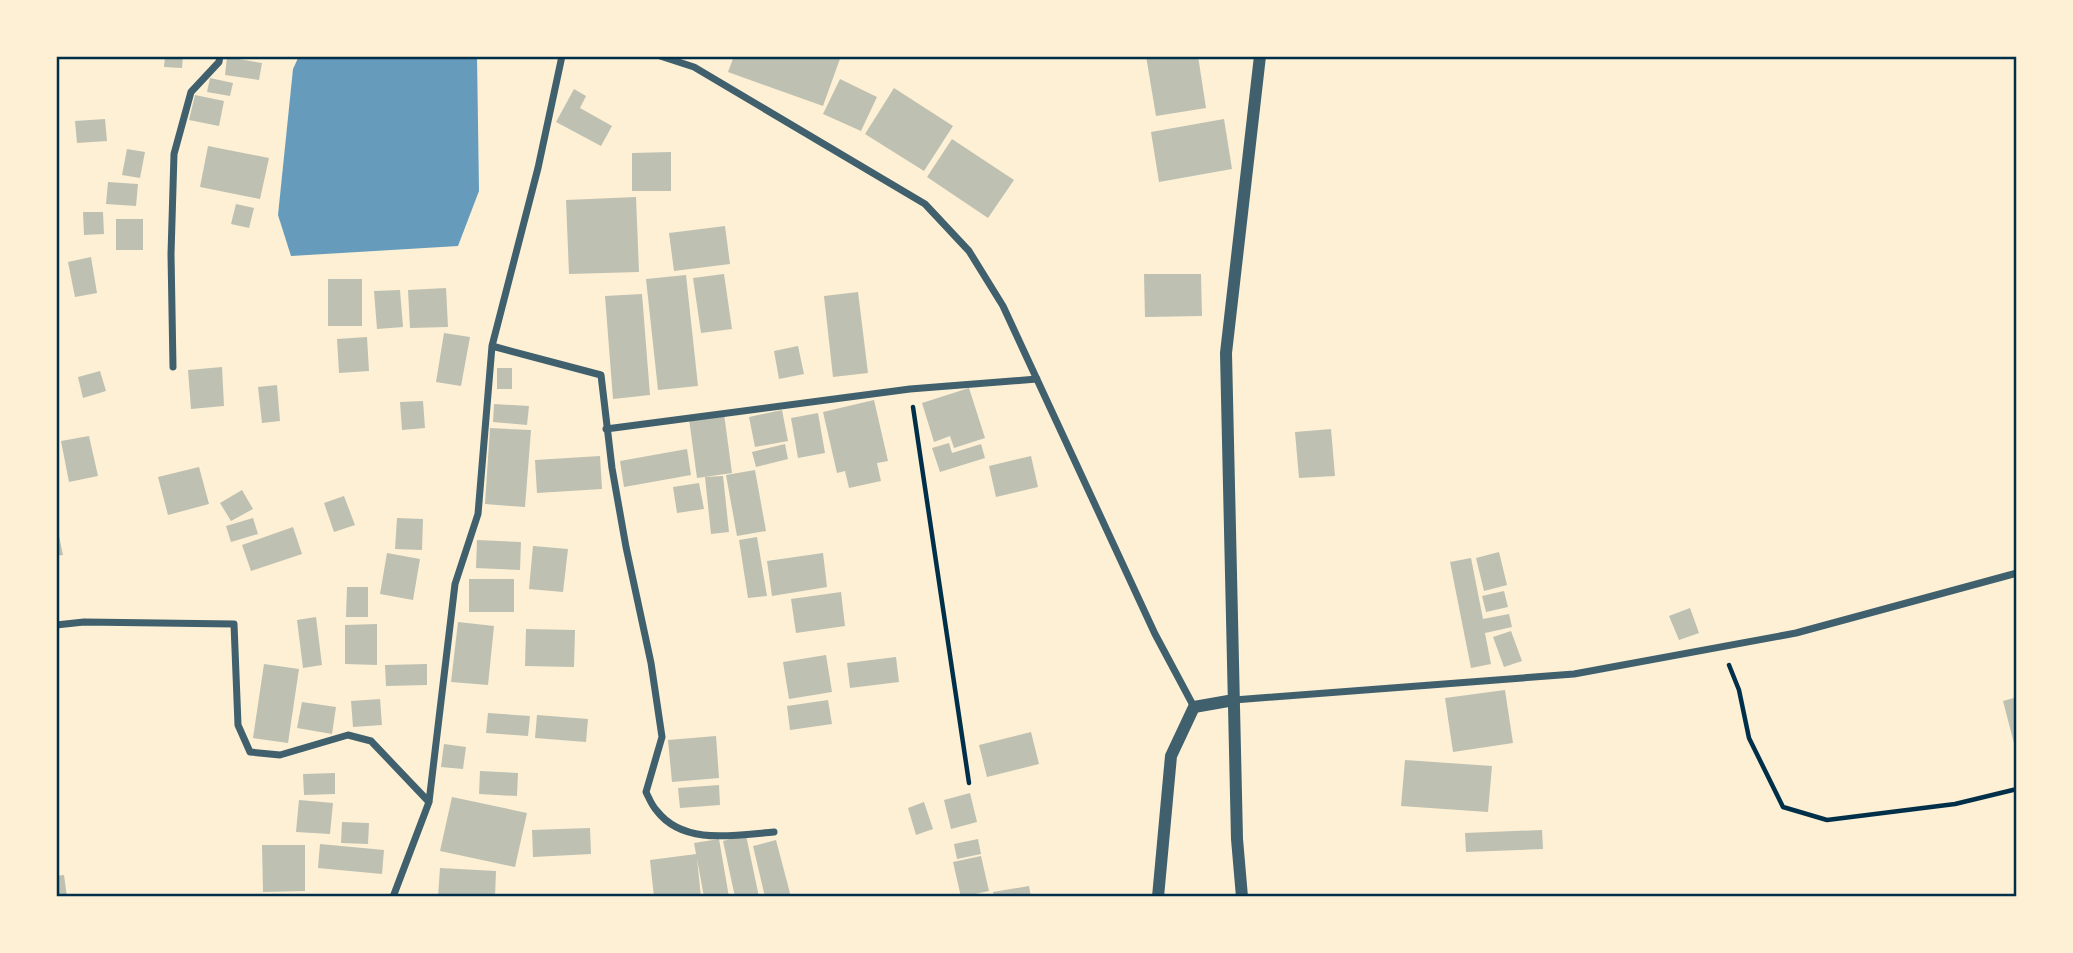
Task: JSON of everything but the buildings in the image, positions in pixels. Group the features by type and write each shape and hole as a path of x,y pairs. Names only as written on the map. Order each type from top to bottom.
{"street":[{"path":"173,367 171,254 174,154 191,92 219,62 220,56"},
{"path":"393,897 429,802 456,584 478,514 492,346 538,168 562,56"},
{"path":"660,56 694,67 925,204 970,251 1003,306 1155,634 1194,707"},
{"path":"694,67 695,56"},
{"path":"1242,897 1237,839 1226,353 1260,56"},
{"path":"492,346 601,375 606,429 626,547 651,663 662,737 646,792 657,812 678,829 714,837 774,832"},
{"path":"606,429 910,389 1037,379"},
{"path":"1194,707 1234,700 1574,674 1796,633 2017,573"},
{"path":"56,625 84,622 234,624 238,725 250,752 279,755 348,735 372,741 429,802"},
{"path":"1158,897 1171,756 1194,707"}],"path":[{"path":"910,389 969,783"},
{"path":"1722,646 1739,690 1749,738 1783,807 1827,820 1955,804 2017,789"}],"water":[{"path":"299,56 477,56 479,191 458,246 291,256 278,215 293,69"}]}
